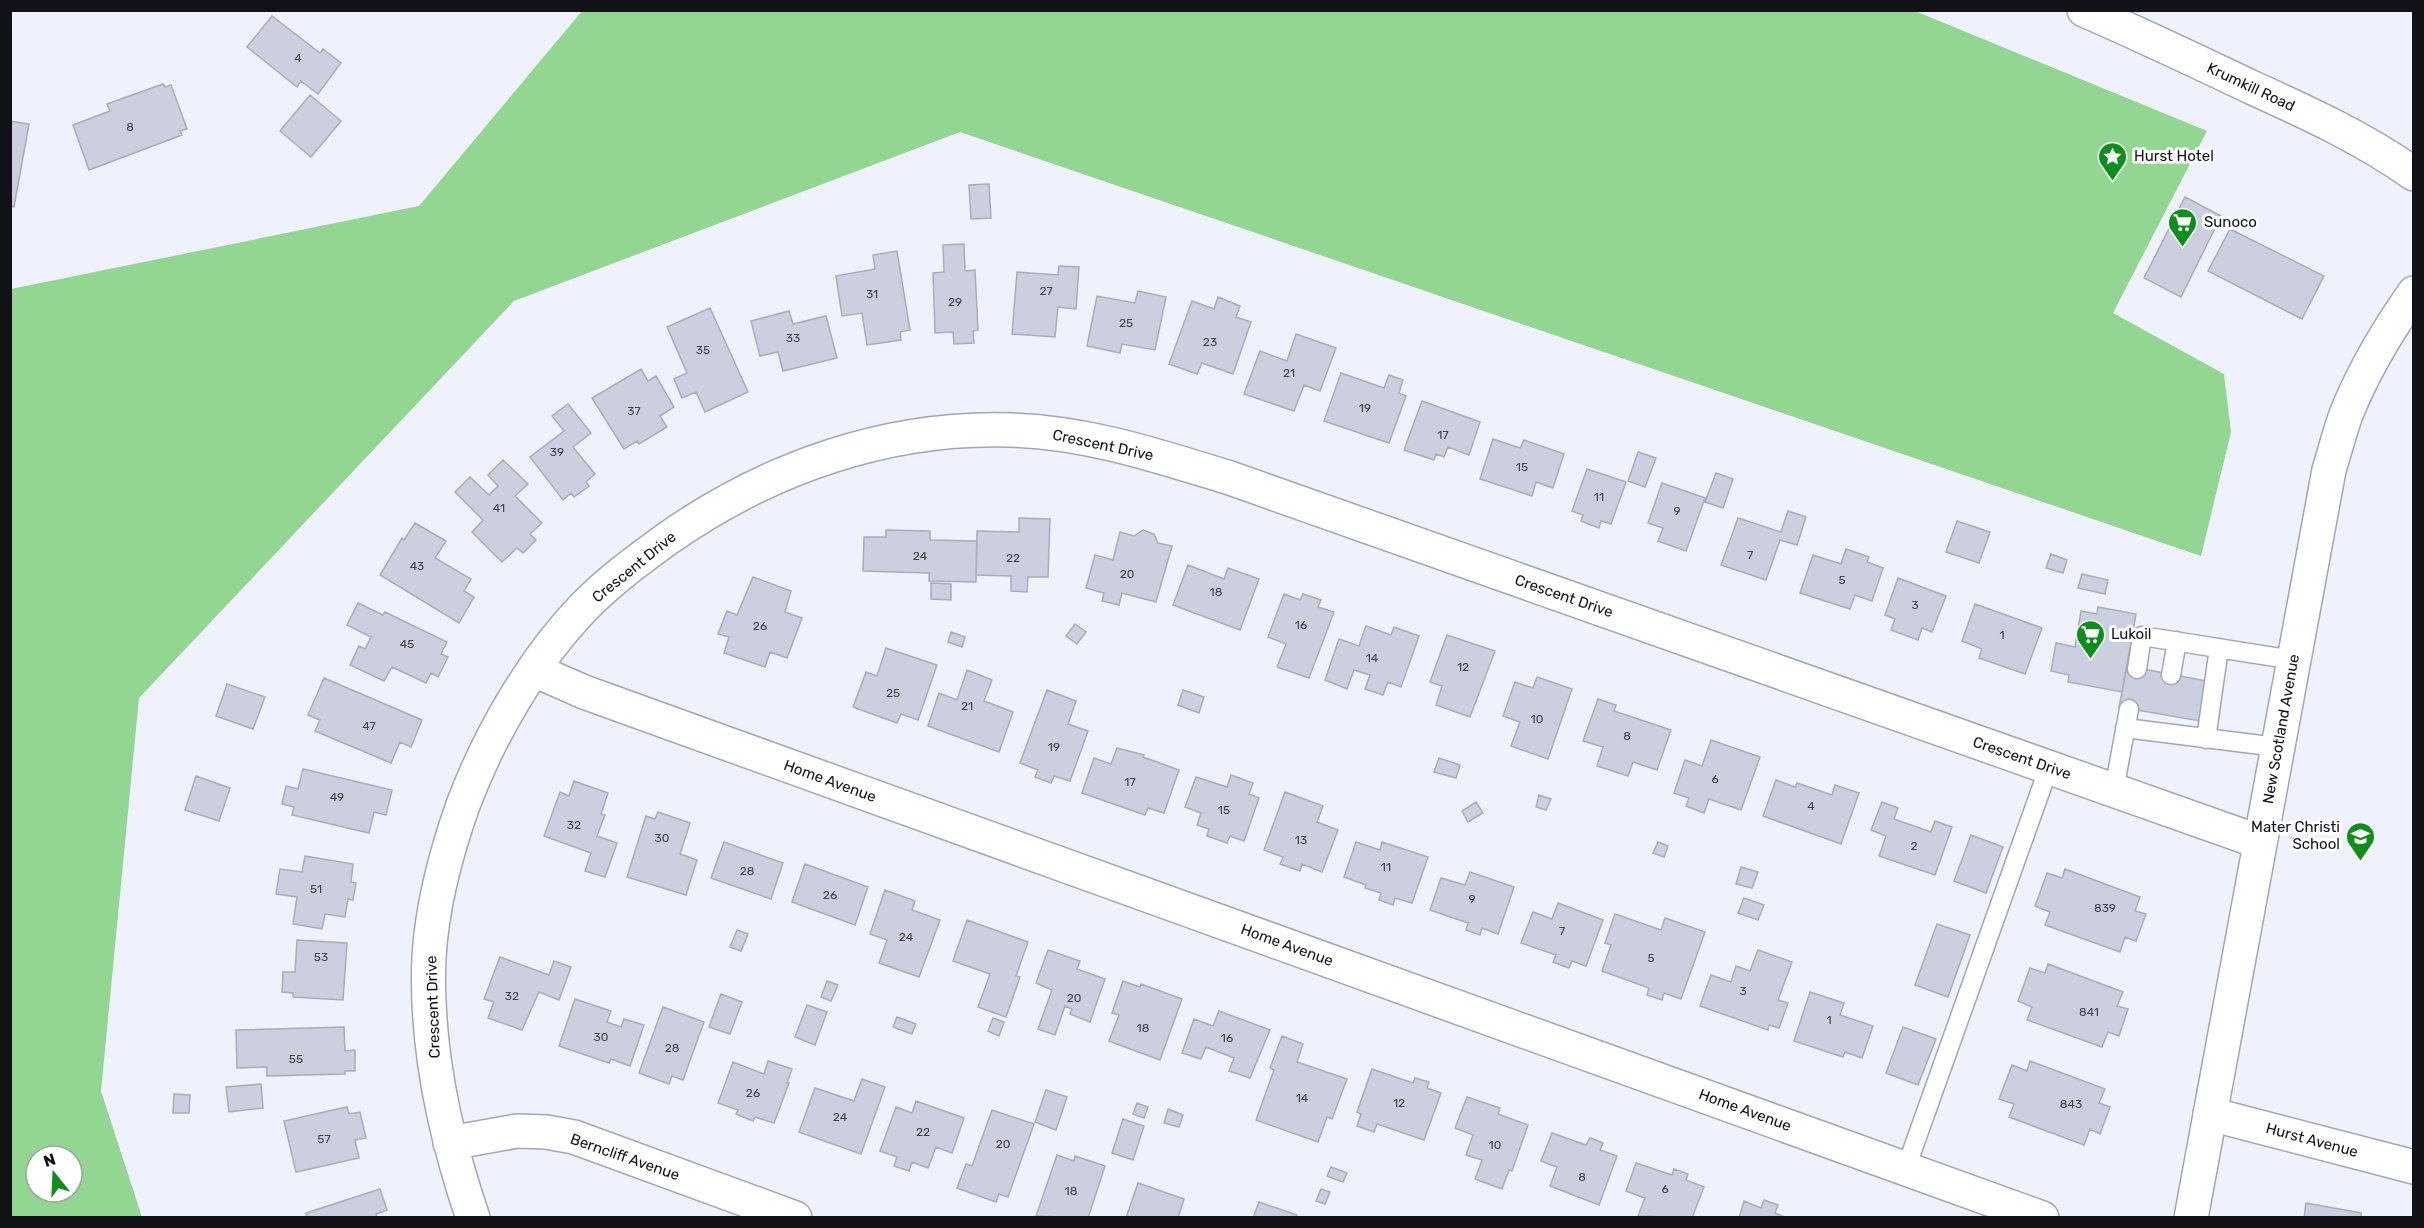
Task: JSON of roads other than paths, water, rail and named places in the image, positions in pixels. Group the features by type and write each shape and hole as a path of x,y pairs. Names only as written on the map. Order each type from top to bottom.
{"street":[{"name":"Krumkill Road","path":"2084,10 2344,130 2389,156 2414,174"},
{"name":"New Scotland Avenue","path":"2191,1218 2329,470 2347,412 2372,360 2414,293"},
{"name":"Crescent Drive","path":"473,1218 450,1143 436,1076 429,956 436,902 448,851 469,789 488,746 554,641 584,608 640,558 700,517 767,479 805,464 878,442 957,431 1010,430 1059,433 1113,444 1230,478 2260,842"},
{"name":"Home Avenue","path":"534,670 595,696 1905,1168 1983,1207 2042,1218"},
{"name":"Hurst Avenue","path":"2210,1114 2414,1167"},
{"name":"Berncliff Avenue","path":"450,1143 517,1131 546,1132 574,1137 795,1218"}],"lane":[{"path":"2137,669 2142,636 2293,660"},
{"path":"2171,675 2177,641"},
{"path":"2206,738 2219,648"},
{"path":"2114,790 2129,709"},
{"path":"2125,728 2162,724 2206,738 2277,747"},
{"path":"1905,1168 2049,768"}],"place":[{"name":"Hurst Hotel","path":"2113,182"},
{"name":"Sunoco","path":"2183,248"},
{"name":"Lukoil","path":"2090,660"},
{"name":"Mater Christi School","path":"2361,862"}]}
